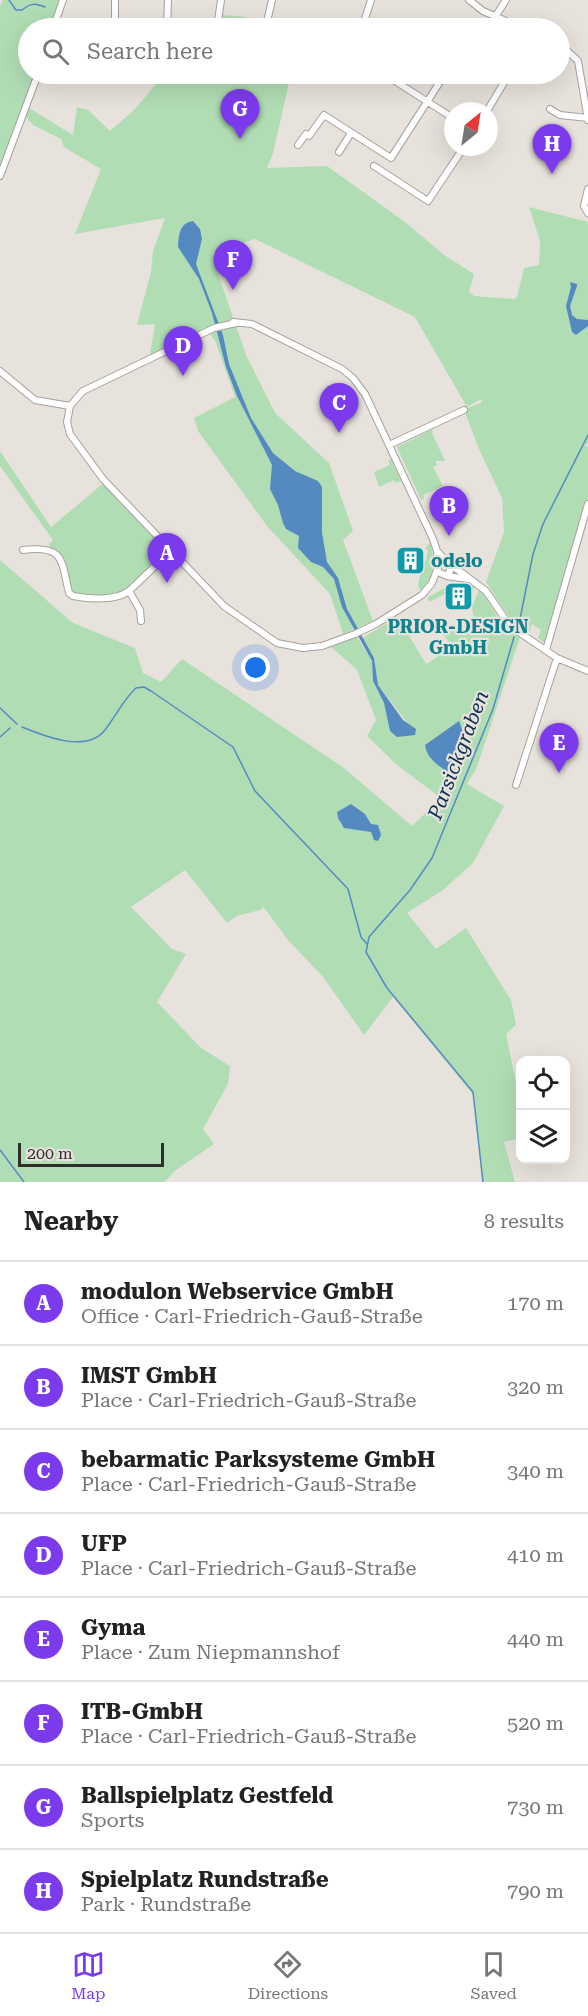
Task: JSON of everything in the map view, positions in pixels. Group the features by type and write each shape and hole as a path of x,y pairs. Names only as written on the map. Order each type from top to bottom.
{"street":[{"path":"57,18 63,0"},
{"path":"115,0 115,18"},
{"path":"167,18 168,0"},
{"path":"217,18 221,0"},
{"path":"268,18 272,0"},
{"path":"365,18 371,0"},
{"path":"469,0 495,17 506,0"},
{"path":"550,109 560,116 588,119 578,61 570,53"},
{"path":"0,176 34,84"},
{"path":"400,84 444,112"},
{"path":"298,145 306,134 309,136 324,115 391,158 438,84"},
{"path":"492,102 503,84"},
{"path":"339,152 351,133"},
{"path":"375,166 428,201 458,156"},
{"path":"587,212 588,189"},
{"path":"449,563 452,571 432,584 422,595 358,633 322,646 303,648 277,643 231,612 110,488 70,434 67,422 70,406 83,392 230,322 252,324 348,373 365,394 437,551 486,591 503,620 557,658 588,671"},
{"path":"0,371 35,400 70,406"},
{"path":"389,445 465,410"},
{"path":"546,650 588,504"},
{"path":"23,550 44,548 52,550 61,558 69,581 69,593 73,596 110,597 123,596 170,552"},
{"path":"432,584 437,567 437,551"},
{"path":"437,567 442,562 449,563"},
{"path":"437,567 446,576 477,583"},
{"path":"129,591 140,610 141,621"},
{"path":"516,785 557,658"}],"green space":[{"path":"3,0 63,0 55,18 18,18 18,84 33,84 26,106 73,135 77,107 88,110 110,131 135,109 156,84 289,84 273,153 267,168 327,166 405,222 444,255 474,274 469,292 474,296 514,299 517,297 524,268 539,265 540,241 529,207 588,222 588,443 585,445 588,447 588,498 545,643 538,638 541,630 532,624 529,632 512,621 486,582 504,532 502,498 464,410 482,402 481,399 467,407 415,317 255,239 213,253 215,265 246,355 275,413 329,463 353,531 343,540 373,621 343,634 330,594 267,526 198,431 194,418 235,397 216,343 206,327 149,360 155,324 137,325 151,272 153,251 165,218 75,234 101,169 64,147 61,139 33,125 23,114 0,176 0,6"},
{"path":"221,15 247,18 221,18"},
{"path":"433,429 432,433 445,461 436,461 437,465 433,467 443,486 423,495 424,499 421,500 397,447"},
{"path":"0,451 51,527 105,482 170,552 127,591 104,597 69,593 69,581 49,544 53,540 0,466"},
{"path":"391,459 401,481 396,483 394,480 379,487 374,472 390,465 388,460"},
{"path":"430,542 433,568 425,586 420,591 418,585 428,550 425,549"},
{"path":"0,560 73,623 135,648 143,673 161,682 182,659 344,768 412,826 441,798 397,765 367,736 376,720 357,670 329,645 357,637 372,661 373,681 384,703 390,731 412,729 378,685 374,658 362,638 398,617 426,664 453,647 436,626 471,627 471,621 474,620 472,607 479,590 506,628 511,633 513,629 521,634 477,767 467,784 504,806 473,863 443,890 407,913 436,949 466,928 511,1000 516,1025 506,1034 515,1078 516,1139 504,1142 515,1182 482,1182 474,1096 393,997 364,1035 323,977 288,940 262,905 263,909 237,916 227,923 185,870 131,907 172,949 186,954 157,1002 201,1048 230,1066 228,1084 203,1129 214,1144 176,1170 164,1182 0,1182","holes":["433,742 462,753 452,775 425,745"]},
{"path":"453,583 466,583 475,587 473,592 456,590 430,602 427,598"}],"water":[{"path":"193,221 200,229 202,239 196,264 223,335 229,364 251,418 273,453 295,471 318,481 322,487 322,533 327,562 338,578 347,609 374,658 378,685 403,720 416,729 415,735 397,737 390,731 384,703 373,681 372,661 342,607 334,579 323,567 311,562 298,548 299,536 286,529 283,523 270,489 272,465 237,396 226,367 212,313 199,279 178,247 182,227"},
{"path":"570,282 577,284 570,306 572,315 577,319 588,320 588,326 576,335 572,332 566,306 571,287"},
{"path":"459,721 466,740 452,775 432,759 425,745"},
{"path":"351,804 365,814 371,824 378,825 381,835 378,841 374,840 371,832 344,828 337,812"}],"waterway":[{"path":"9,0 16,10 22,10 33,4 45,7"},
{"name":"Parsickgraben","path":"519,624 533,554 543,524 588,435"},
{"path":"483,1182 473,1092 387,988 366,952 369,937 410,890 432,858 493,709 514,637"},
{"path":"22,727 66,741 88,741 105,730 136,688 144,687 151,691 233,747 255,791 348,889 361,937 367,944"},
{"path":"0,708 17,724"},
{"path":"0,737 10,728"},
{"path":"0,1150 24,1182"}],"place":[{"name":"Ballspielplatz Gestfeld","path":"240,139"},
{"name":"Spielplatz Rundstraße","path":"552,174"},
{"name":"ITB-GmbH","path":"233,290"},
{"name":"UFP","path":"183,376"},
{"name":"bebarmatic Parksysteme GmbH","path":"339,433"},
{"name":"IMST GmbH","path":"449,536"},
{"name":"odelo","path":"410,560"},
{"name":"modulon Webservice GmbH","path":"167,583"},
{"name":"PRIOR-DESIGN GmbH","path":"458,597"},
{"name":"Gyma","path":"559,773"}]}
